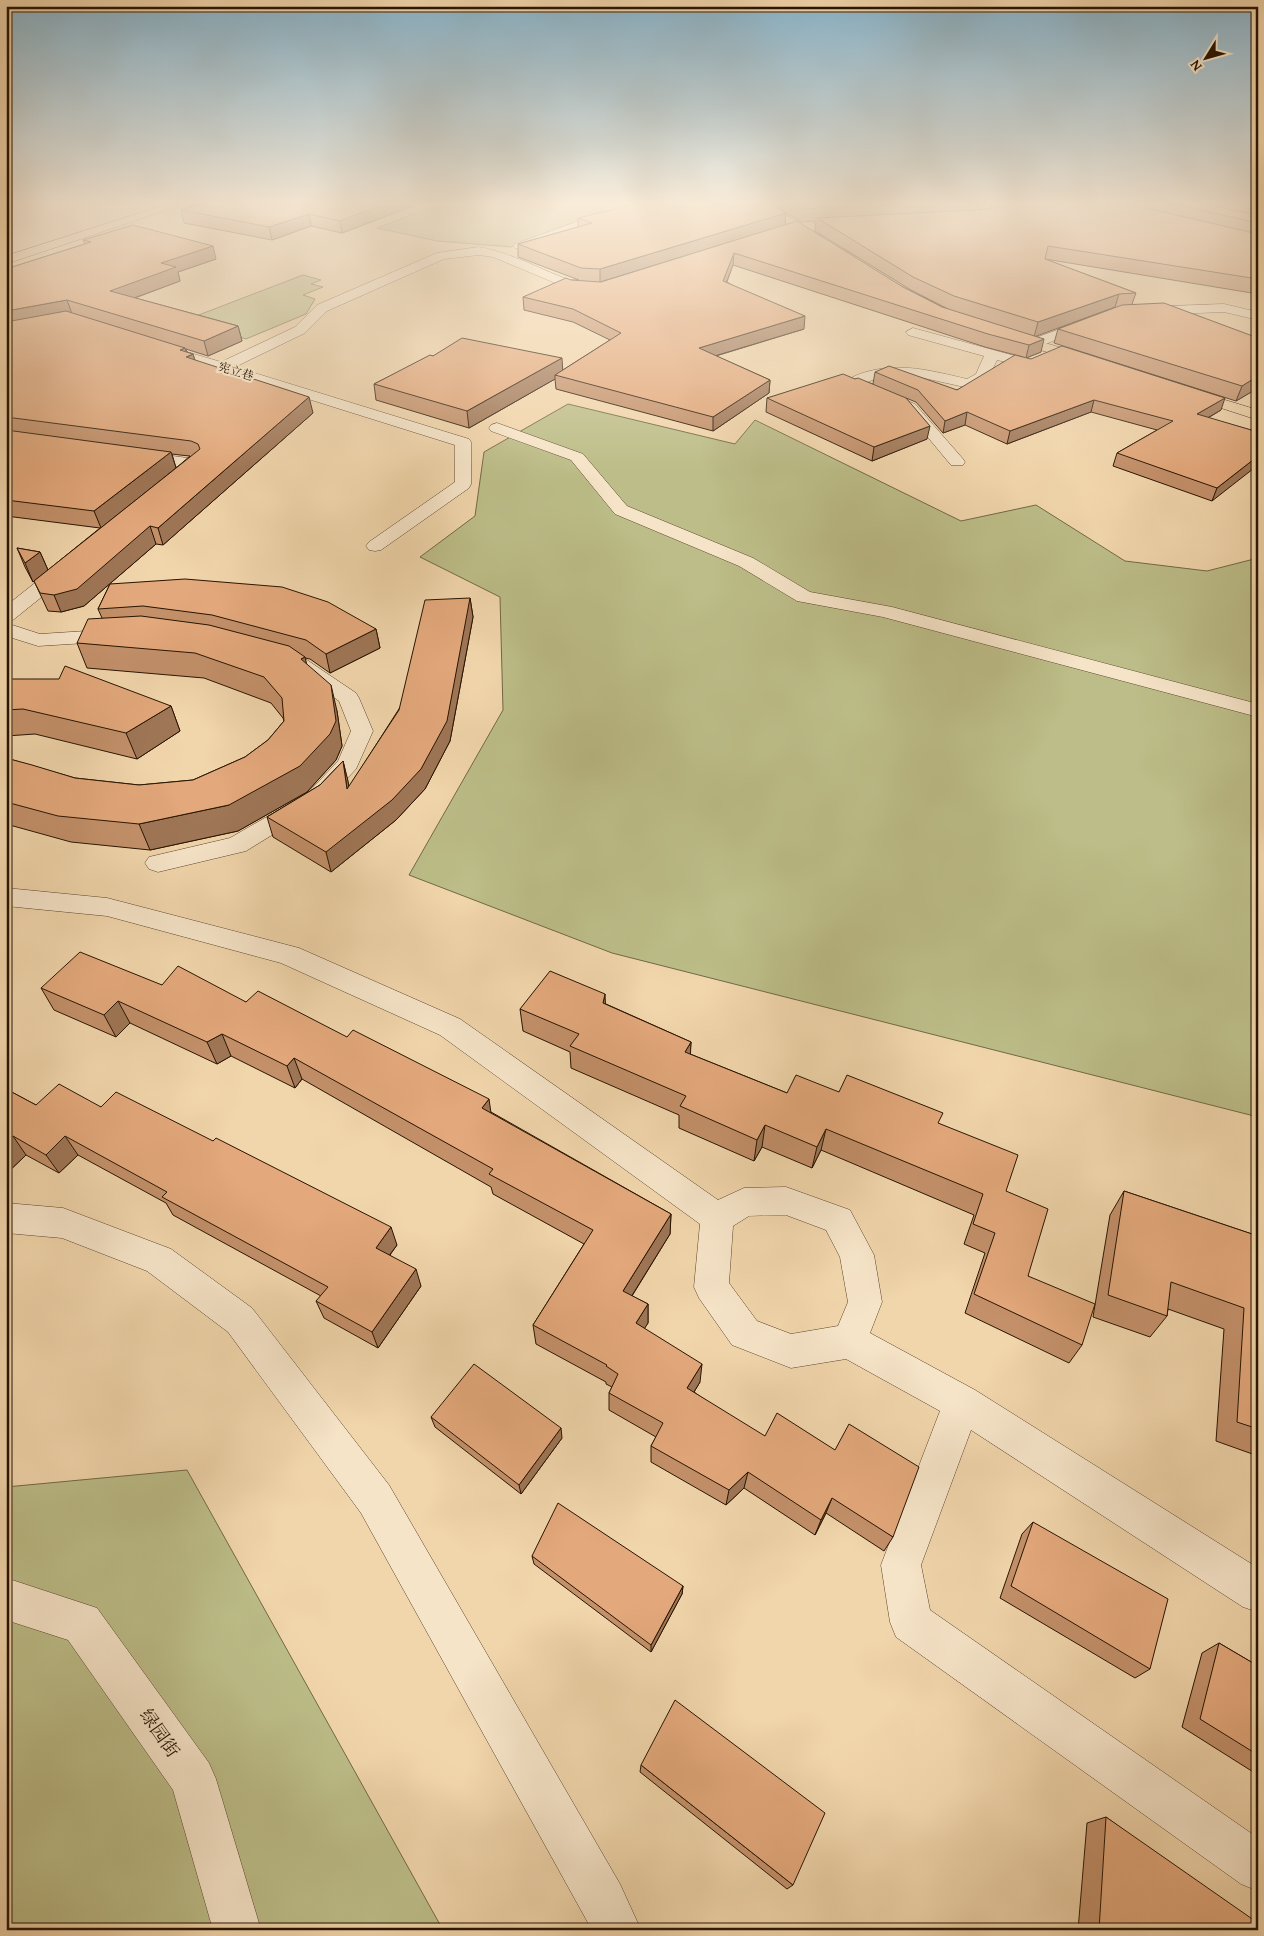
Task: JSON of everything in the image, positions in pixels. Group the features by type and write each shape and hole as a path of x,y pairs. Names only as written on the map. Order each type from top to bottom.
{"main road":[{"path":"998,330 1039,342 1104,362 1059,351 1039,342"},
{"path":"1258,407 1177,385 1258,415"}],"street":[{"path":"223,367 300,330 322,308 358,291"},
{"path":"1136,312 1224,308 1258,316"},
{"path":"1039,342 1107,316"},
{"path":"913,332 1027,365"},
{"name":"宪立巷","path":"148,344 463,442 463,484 375,546"},
{"path":"1041,358 1059,351"},
{"path":"958,462 910,407 853,384 866,376 900,369 968,384 982,376 992,354"},
{"path":"497,428 577,457 621,510 746,562 804,597 886,612 1258,711"},
{"path":"120,454 195,464 165,489"},
{"path":"6,616 82,555"},
{"path":"6,629 38,640 141,634"},
{"path":"158,862 237,845 316,798 348,764 362,731 348,698 303,665 284,660"},
{"path":"6,897 107,907 289,955 441,1023 466,1038 717,1218"},
{"path":"717,1218 744,1202 786,1201 838,1220 857,1255 865,1302 849,1341"},
{"path":"6,1218 63,1223 159,1260 240,1320 375,1499 603,1901 617,1930"},
{"path":"717,1218 711,1286 745,1333 791,1351 849,1341 962,1403 1258,1592"},
{"path":"962,1403 901,1565 911,1622 1258,1867"},
{"name":"绿园街","path":"6,1599 82,1623 188,1771 193,1779 237,1930"}],"green space":[{"path":"260,291 312,291 303,295 315,299 306,314 246,339 183,321"},
{"path":"568,404 735,444 755,420 961,521 1036,505 1125,561 1207,571 1258,558 1258,1117 612,953 409,875 503,710 500,597 420,557 475,516 484,452"},
{"path":"187,1470 443,1930 6,1930 6,1487"}],"building":[{"path":"6,291 111,291 238,326 204,341 67,300 6,311"},
{"path":"536,291 747,291 805,316 699,348 770,380 713,417 555,375 621,333 573,309 523,297"},
{"path":"854,291 911,291 942,307 1044,339 1029,345 988,334"},
{"path":"944,291 1132,291 1136,293 1119,294 1038,322"},
{"path":"1164,303 1258,338 1258,376 1242,386 1058,329 1122,305"},
{"path":"66,311 185,348 180,350 193,354 186,357 309,397 158,528 150,526 77,589 54,595 40,593 34,581 200,449 198,444 191,441 6,417 6,322"},
{"path":"462,338 562,358 467,411 374,384 430,355 433,356"},
{"path":"1062,346 1225,398 1197,414 1258,432 1258,456 1217,488 1117,453 1173,421 1094,400 1010,431 967,412 945,421 918,390 875,372 889,366 957,390 1015,355 1031,359"},
{"path":"843,374 855,379 858,378 906,398 930,426 874,447 767,398"},
{"path":"6,430 171,452 94,511 6,500"},
{"path":"17,548 40,552 25,563"},
{"path":"185,579 282,587 328,602 376,629 326,654 306,640 212,615 143,606 98,609 110,584"},
{"path":"470,598 447,721 421,769 392,800 326,852 267,817 320,785 343,761 347,789 399,710 425,600"},
{"path":"141,616 209,625 289,646 305,657 301,659 331,685 336,721 330,734 300,766 229,805 139,824 58,816 6,802 6,758 75,778 139,785 193,780 245,757 268,740 284,721 282,698 264,677 195,653 77,643 88,619"},
{"path":"65,666 171,706 126,733 23,709 6,710 6,679 59,679"},
{"path":"80,952 162,985 178,966 246,1002 258,991 347,1037 353,1030 489,1099 482,1108 671,1214 623,1291 648,1304 636,1323 702,1364 687,1388 765,1436 777,1413 835,1450 849,1424 919,1467 893,1537 832,1498 821,1520 748,1472 729,1490 651,1446 663,1423 609,1393 618,1374 607,1365 533,1325 593,1230 489,1174 493,1169 294,1058 287,1066 222,1034 207,1042 118,1001 104,1015 41,988"},
{"path":"550,971 605,994 603,1003 691,1042 685,1052 787,1093 796,1075 839,1092 847,1075 943,1113 938,1123 1018,1155 1006,1191 1048,1209 1028,1276 1095,1304 1082,1345 974,1294 995,1233 973,1224 983,1194 826,1129 817,1147 765,1125 757,1140 680,1106 686,1096 570,1046 579,1034 520,1009"},
{"path":"59,1084 101,1107 116,1092 213,1141 216,1138 391,1227 376,1248 416,1269 372,1332 316,1301 328,1287 162,1197 167,1192 65,1136 46,1155 13,1136 6,1142 6,1089 36,1105"},
{"path":"1124,1191 1258,1236 1258,1429 1237,1422 1244,1308 1171,1282 1167,1316 1108,1295"},
{"path":"474,1364 561,1428 519,1485 431,1417"},
{"path":"558,1503 683,1586 651,1645 532,1556"},
{"path":"1033,1522 1168,1599 1150,1669 1011,1586"},
{"path":"1219,1643 1258,1666 1258,1755 1200,1719"},
{"path":"675,1700 825,1813 793,1885 641,1765"},
{"path":"1106,1817 1258,1923 1258,1930 1099,1930"}]}
